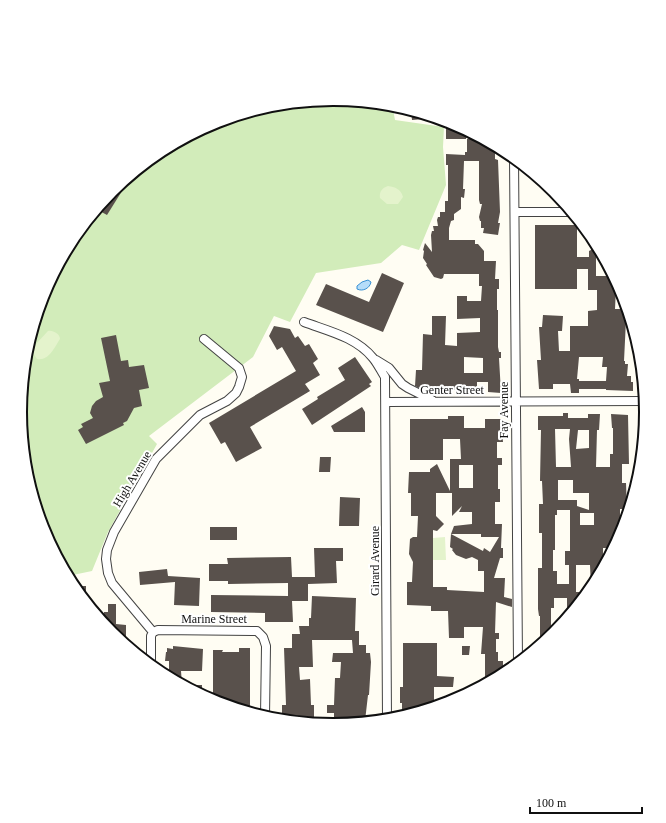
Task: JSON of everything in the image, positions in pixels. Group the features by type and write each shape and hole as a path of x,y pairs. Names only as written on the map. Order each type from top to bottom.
{"street":[{"name":"Fay Avenue","path":"514,165 518,655"},
{"path":"515,212 565,212"},
{"path":"304,322 343,336 354,342 389,368 402,384 419,395 436,402"},
{"name":"High Avenue","path":"153,632 112,583 108,572 106,559 107,550 114,532 156,459 200,415 228,400 236,393 239,387 242,377 239,368 204,339"},
{"path":"374,358 385,377 386,402"},
{"name":"Genter Street","path":"386,402 638,401"},
{"name":"Girard Avenue","path":"386,402 387,713"},
{"name":"Marine Street","path":"153,632 158,630 253,631 260,633 264,636 266,646 265,710"},
{"path":"151,657 151,636 153,632"}],"green space":[{"path":"313,106 353,106 393,111 395,120 444,127 443,147 446,185 419,250 402,245 381,263 316,273 290,322 274,316 253,357 149,436 157,444 108,532 92,571 75,575 50,529 37,491 33,471 27,412 33,352 43,313 50,294 68,258 90,225 131,181 163,157 198,137 254,116 293,108"},
{"path":"388,186 401,192 403,197 398,204 387,204 380,198 381,190"},
{"path":"48,331 56,333 60,339 48,356 37,359 33,353 36,344"},
{"path":"445,537 446,560 433,560 433,538"}],"water":[{"path":"368,280 371,282 368,288 364,290 357,289 357,286"}],"building":[{"path":"412,116 422,119 412,120"},
{"path":"446,128 466,136 466,139 446,139"},
{"path":"467,139 472,139 495,152 495,159 498,160 500,212 498,223 500,223 498,235 483,233 484,228 481,228 481,221 479,217 482,204 480,204 479,200 479,161 464,161 464,198 461,197 461,209 454,214 454,220 451,221 449,228 449,240 475,240 475,244 478,244 484,251 484,261 496,261 495,279 499,279 499,289 497,289 497,310 498,347 499,352 501,352 501,358 499,358 501,393 488,392 488,382 477,382 477,388 459,390 447,388 419,388 415,386 416,370 422,370 423,334 432,335 432,316 446,316 445,345 457,346 457,333 480,332 480,318 457,319 457,296 467,296 467,301 481,301 482,286 479,286 479,274 444,274 443,278 441,279 434,277 423,258 425,243 432,252 431,235 432,231 434,231 433,226 438,226 437,220 438,217 440,217 440,212 445,212 445,201 448,201 448,165 446,165 446,154 465,155 465,152 467,152","holes":["464,357 483,358 483,373 464,373"]},
{"path":"122,191 107,215 101,212"},
{"path":"535,225 576,225 577,257 589,257 591,247 596,255 596,276 607,276 616,293 615,309 622,309 626,322 624,361 625,364 628,364 627,376 631,376 633,391 579,389 579,393 571,393 570,384 553,384 553,389 539,389 537,360 541,360 539,327 542,327 543,315 563,316 562,331 558,331 559,351 570,351 570,326 588,326 588,311 597,310 597,290 588,290 588,269 577,269 577,289 535,289","holes":["579,357 603,357 602,367 607,367 606,381 579,381 579,379 577,379"]},
{"path":"382,273 404,283 383,332 316,305 326,284 369,302"},
{"path":"274,326 290,329 295,338 298,336 305,346 309,344 318,359 313,363 320,375 305,384 310,391 250,427 262,448 236,462 225,442 221,444 209,423 296,371 282,347 277,350 269,336"},
{"path":"116,335 121,361 128,360 129,367 144,365 149,388 139,390 142,406 134,408 127,421 123,423 124,425 86,444 78,430 83,427 81,424 93,418 90,413 92,406 96,401 103,397 99,383 110,381 101,338"},
{"path":"355,357 372,382 369,384 371,386 312,425 302,409 318,399 317,397 345,380 338,368"},
{"path":"362,407 365,412 365,432 334,432 331,426"},
{"path":"563,413 568,413 568,418 588,418 588,414 600,414 599,430 597,430 596,467 610,467 610,454 613,454 613,428 611,414 628,415 629,464 622,464 622,483 626,483 627,499 623,509 620,509 620,518 616,529 606,548 603,548 603,555 598,565 591,577 590,565 576,565 576,592 580,592 567,608 567,598 554,598 554,608 551,608 551,626 540,637 538,568 542,568 542,533 539,533 539,504 543,504 542,481 540,481 541,430 538,430 538,416 563,416","holes":["555,429 570,429 569,439 571,467 556,467","578,430 589,430 589,448 576,449","558,480 573,480 573,493 589,493 589,510 577,506 577,500 558,500","557,510 570,510 570,551 565,551 565,565 569,565 569,584 557,584 557,571 553,571 553,550 555,550 555,515 557,515","580,513 594,513 594,525 580,525"]},
{"path":"448,416 464,416 464,428 485,428 485,419 501,419 503,442 497,442 497,458 502,458 502,465 498,465 498,489 500,489 500,502 495,502 495,524 502,524 501,548 503,548 503,558 500,558 494,578 505,578 504,597 512,599 512,607 496,602 495,633 499,633 499,639 496,639 496,652 498,652 498,661 503,661 503,666 486,677 485,654 481,654 483,627 464,627 464,638 449,638 448,611 431,611 431,606 407,605 407,582 412,582 413,562 409,554 410,539 417,537 418,516 411,516 411,493 408,493 409,472 430,472 430,469 437,464 450,491 450,459 461,459 460,439 443,439 443,460 410,460 410,419 448,419","holes":["459,465 473,465 473,488 459,488","436,493 452,493 452,516 462,506 459,512 472,512 472,524 454,526 451,534 450,547 453,549 452,550 456,555 466,559 472,557 478,560 478,571 484,571 484,592 447,590 447,587 433,587 433,530 437,531 444,524 436,516","451,534 481,534 481,537 499,537 490,552 484,548 483,551"]},
{"path":"320,457 331,457 330,472 319,472"},
{"path":"340,497 360,498 359,526 339,526"},
{"path":"210,527 237,527 237,540 210,540"},
{"path":"314,548 343,548 343,561 336,561 337,583 308,584 308,601 292,601 293,622 265,622 265,613 211,612 211,595 288,596 288,583 228,584 228,581 209,581 209,564 228,564 227,558 291,557 292,577 315,577"},
{"path":"167,569 168,576 200,578 199,606 174,605 175,582 140,585 139,572"},
{"path":"82,586 86,586 86,592"},
{"path":"312,596 356,598 355,631 359,631 359,645 366,645 366,653 370,653 371,662 369,695 366,716 334,718 334,713 327,713 327,705 334,705 335,678 340,678 341,662 332,662 333,653 353,653 352,640 312,640 313,667 299,667 300,680 310,679 311,705 314,705 314,717 282,713 282,705 286,705 284,648 292,648 292,634 300,634 299,626 309,626 309,618 311,618"},
{"path":"108,604 116,604 116,624 126,625 126,637 104,614 104,612 108,612"},
{"path":"403,643 437,643 437,676 454,677 453,687 434,687 434,700 402,710 402,703 400,703 400,687 403,687"},
{"path":"173,646 203,649 202,671 181,671 182,678 169,670 169,661 165,661 166,652 167,648 173,649"},
{"path":"462,646 470,646 469,655 462,655"},
{"path":"239,648 250,648 250,706 213,693 213,650 223,650 222,652 239,652"}]}
